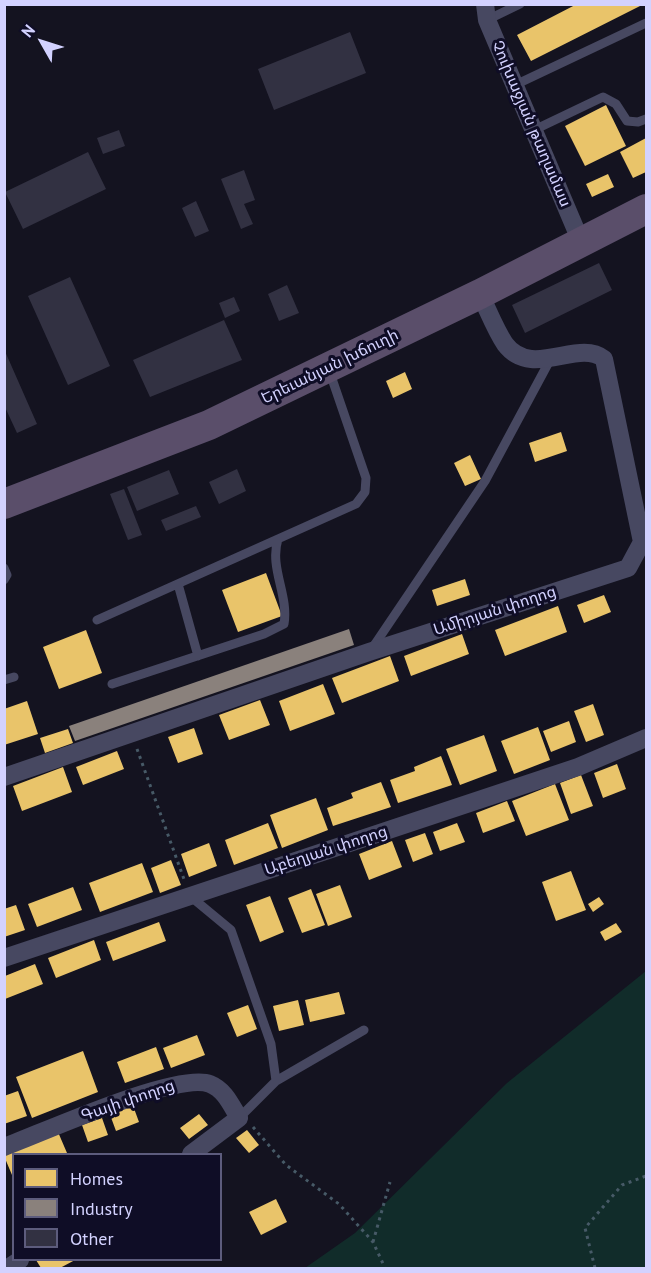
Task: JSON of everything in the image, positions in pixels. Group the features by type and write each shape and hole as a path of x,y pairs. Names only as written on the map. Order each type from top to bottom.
{"highway":[{"name":"Երեւանյան խճուղի","path":"4,504 209,425 480,294 646,209"}],"street":[{"name":"Չուխաջյան թաղամաս","path":"486,12 581,242"},
{"name":"Ամիրյան փողոց","path":"4,777 369,652 628,568 642,542 604,359 597,353 587,352 550,360 520,356 506,345 480,294"},
{"name":"Աբեղյան փողոց","path":"4,958 578,767 646,738"},
{"name":"Գայի փողոց","path":"4,1147 156,1090 198,1080 218,1088 238,1118"},
{"path":"194,1153 238,1118"}],"lane":[{"path":"486,12 520,4"},
{"path":"515,85 646,23"},
{"path":"534,130 603,97 616,104 627,120 646,119"},
{"path":"369,652 485,481 550,360"},
{"path":"97,620 356,504 365,492 366,477 328,368"},
{"path":"112,684 264,634 284,624 287,608 274,553 278,539"},
{"path":"4,568 7,575 4,580"},
{"path":"178,584 198,656"},
{"path":"190,896 231,930 271,1044 276,1081"},
{"path":"238,1118 276,1081 364,1030"}],"path":[{"path":"132,734 190,896"},
{"path":"238,1118 254,1128 286,1165 339,1203 373,1242 385,1269"},
{"path":"595,1269 585,1228 622,1185 646,1176"},
{"path":"373,1242 390,1182"}],"green space":[{"path":"646,971 646,1268 305,1268 355,1233 507,1083"}],"building: Homes":[{"path":"577,4 644,4 531,61 517,35"},
{"path":"606,105 626,146 585,166 565,126"},
{"path":"646,138 646,172 633,178 620,152"},
{"path":"608,174 614,187 592,197 586,184"},
{"path":"405,372 412,389 393,398 386,381"},
{"path":"561,432 567,451 535,462 529,443"},
{"path":"470,455 481,479 465,486 454,463"},
{"path":"266,573 282,616 238,632 222,590"},
{"path":"465,579 470,595 437,606 432,590"},
{"path":"604,595 611,612 584,623 577,605"},
{"path":"558,606 567,632 505,656 495,630"},
{"path":"86,630 102,673 59,689 43,647"},
{"path":"462,634 469,654 411,676 404,656"},
{"path":"390,656 399,681 342,703 332,678"},
{"path":"323,684 335,714 290,731 279,701"},
{"path":"260,700 270,725 229,740 219,715"},
{"path":"27,701 38,734 4,745 4,709"},
{"path":"593,704 604,735 586,742 574,711"},
{"path":"569,721 576,742 551,752 543,731"},
{"path":"538,727 550,760 514,774 501,741"},
{"path":"194,728 203,754 178,763 168,737"},
{"path":"68,729 73,743 45,753 40,738"},
{"path":"484,735 497,771 460,785 446,749"},
{"path":"117,751 124,769 83,785 76,767"},
{"path":"441,756 452,785 398,803 390,780 415,771 414,767"},
{"path":"617,764 626,789 603,798 594,773"},
{"path":"63,767 72,792 22,811 13,786"},
{"path":"581,775 593,806 571,814 560,783"},
{"path":"381,782 391,807 333,826 327,808 353,798 351,793"},
{"path":"555,784 569,820 526,836 512,801"},
{"path":"316,798 328,830 282,848 270,815"},
{"path":"507,801 515,821 483,833 476,813"},
{"path":"268,823 278,848 234,865 225,840"},
{"path":"457,823 465,842 440,851 433,832"},
{"path":"425,833 433,854 413,862 405,840"},
{"path":"392,841 402,867 369,880 359,854"},
{"path":"209,843 217,866 189,877 181,854"},
{"path":"171,860 181,885 160,893 151,868"},
{"path":"142,863 153,892 100,912 89,883"},
{"path":"571,871 586,910 556,921 542,882"},
{"path":"340,885 352,917 328,926 316,894"},
{"path":"73,887 82,910 37,927 28,904"},
{"path":"311,889 325,925 302,933 288,898"},
{"path":"270,896 284,932 260,942 246,905"},
{"path":"599,897 604,904 593,912 588,904"},
{"path":"16,905 25,930 4,937 4,909"},
{"path":"159,922 166,941 113,961 106,942"},
{"path":"616,923 622,932 605,941 600,932"},
{"path":"94,940 101,960 56,978 48,958"},
{"path":"35,964 43,984 5,999 5,976"},
{"path":"339,992 345,1014 310,1022 305,1000"},
{"path":"298,1000 304,1025 279,1031 273,1006"},
{"path":"248,1005 257,1029 237,1037 227,1013"},
{"path":"197,1035 205,1055 171,1068 163,1048"},
{"path":"156,1047 164,1069 125,1083 117,1062"},
{"path":"83,1051 98,1092 32,1118 16,1077"},
{"path":"18,1091 27,1116 4,1124 4,1096"},
{"path":"132,1103 139,1122 116,1131 109,1112"},
{"path":"199,1114 208,1125 189,1139 180,1128"},
{"path":"102,1118 108,1135 88,1142 82,1125"},
{"path":"247,1130 259,1145 249,1153 236,1138"},
{"path":"58,1132 67,1153 12,1153 12,1175 4,1156"},
{"path":"276,1199 287,1222 261,1235 249,1212"},
{"path":"37,1261 73,1261 60,1268 41,1268"}],"building: Industry":[{"path":"349,629 354,645 75,741 69,726"}],"building: Other":[{"path":"350,32 366,73 274,110 258,69"},
{"path":"119,130 125,146 103,154 97,138"},
{"path":"88,152 106,189 23,229 5,192"},
{"path":"244,170 255,200 244,204 253,224 241,229 221,179"},
{"path":"196,201 209,231 195,237 182,208"},
{"path":"599,263 612,290 525,333 512,305"},
{"path":"70,277 110,366 68,385 28,296"},
{"path":"287,285 299,313 279,321 268,294"},
{"path":"234,297 240,311 225,318 219,303"},
{"path":"224,320 242,360 150,397 133,360"},
{"path":"4,349 37,424 17,433 4,405"},
{"path":"237,469 246,491 219,504 209,482"},
{"path":"169,470 179,494 137,511 127,487"},
{"path":"124,489 142,535 128,540 110,494"},
{"path":"196,506 201,517 166,531 161,520"}]}
